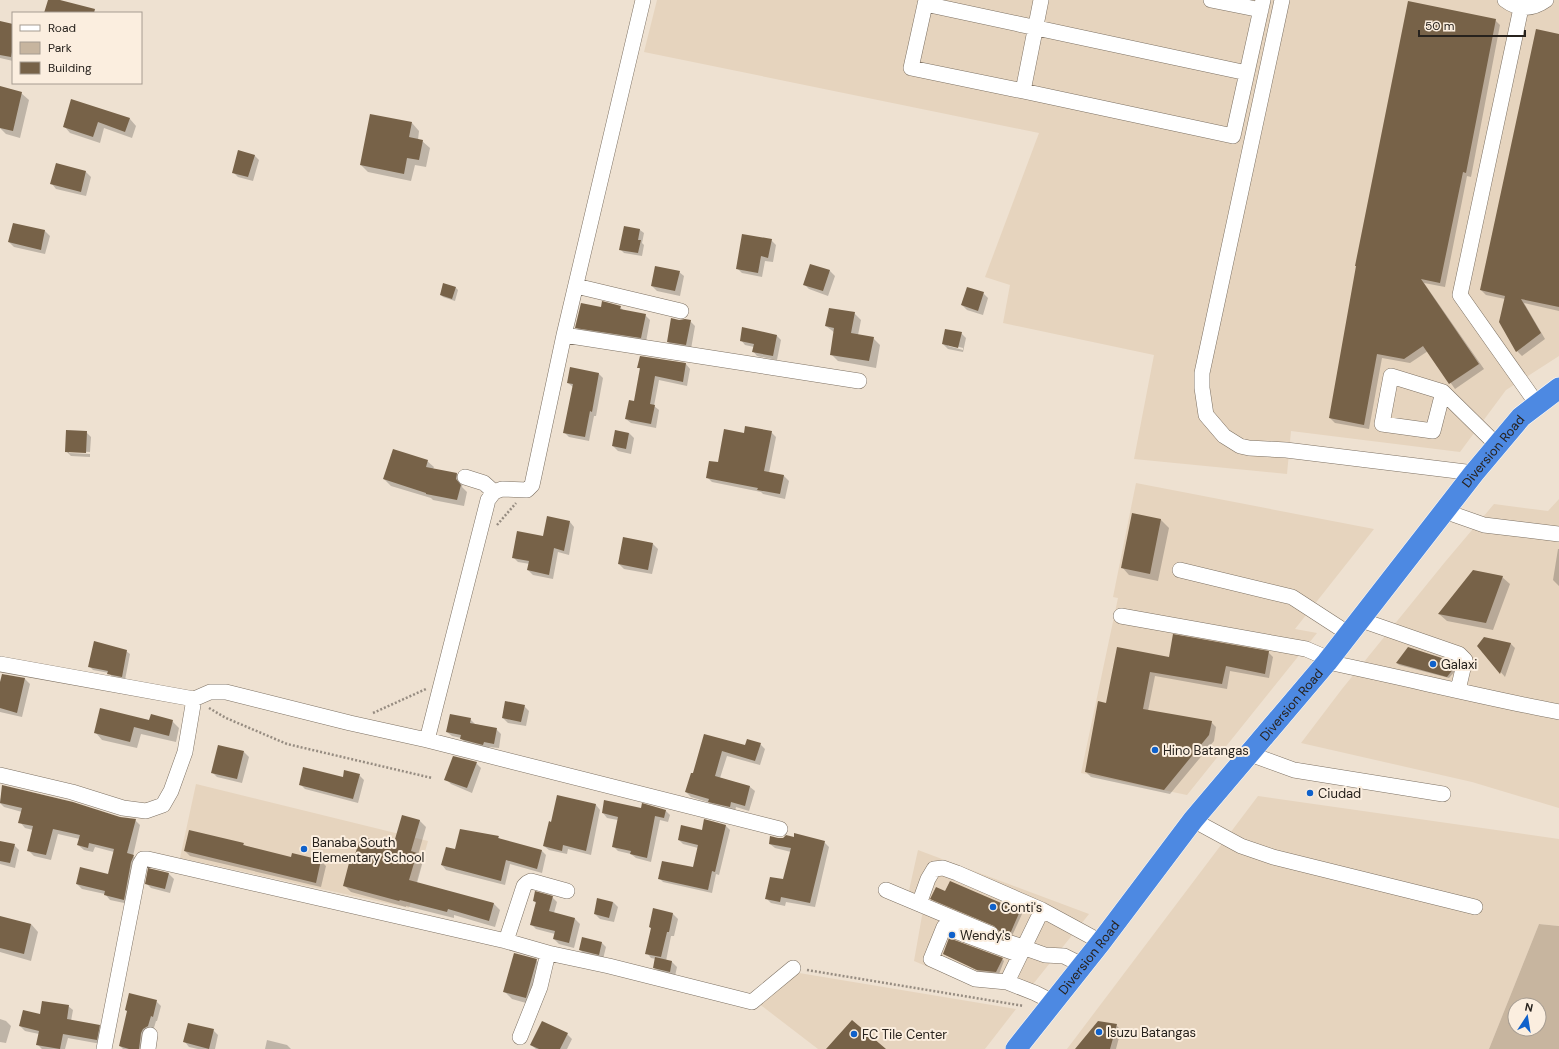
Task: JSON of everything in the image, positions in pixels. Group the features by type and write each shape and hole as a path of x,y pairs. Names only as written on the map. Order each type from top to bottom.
{"highway":[{"name":"Diversion Road","path":"1016,1049 1052,1002 1102,942 1193,820 1327,662 1444,510 1497,445 1521,417 1559,388"}],"street":[{"path":"427,740 488,500 494,492 502,489 527,490 532,485 564,335 643,0"},
{"path":"1023,91 1041,0"},
{"path":"1211,0 1262,5 1234,136 911,68 925,2 1036,28 1247,73"},
{"path":"1282,0 1202,373 1202,388 1206,415 1224,436 1244,447 1286,450 1474,473"},
{"path":"1505,0 1512,6 1521,8 1530,8 1546,0"},
{"path":"1521,8 1460,295 1537,404"},
{"path":"576,286 681,312"},
{"path":"564,335 859,381"},
{"path":"1443,392 1433,431 1382,424 1391,376 1443,392 1497,445"},
{"path":"465,477 484,483 494,492"},
{"path":"1444,510 1484,525 1559,534"},
{"path":"1180,570 1292,597 1355,627 1459,654 1464,660 1458,690"},
{"path":"1121,616 1306,649 1320,655 1327,662 1458,690 1505,702 1559,712"},
{"path":"0,664 194,698 210,692 226,692 350,723 427,740 780,829"},
{"path":"0,775 72,792 123,808 146,811 163,805 171,791 185,752 194,698"},
{"path":"1250,754 1294,770 1443,794"},
{"path":"1193,820 1241,846 1273,857 1475,907"},
{"path":"104,1049 140,864 143,859 148,858 506,941 548,953 609,966 752,1002 793,968"},
{"path":"919,904 928,879 934,869 943,868 1042,910 1102,942"},
{"path":"506,941 524,886 527,882 531,881 567,891"},
{"path":"886,890 1022,952"},
{"path":"1007,982 1042,910"},
{"path":"1052,1002 1035,993 1007,982 975,979 931,959 944,927 1022,952 1064,956 1082,965"},
{"path":"520,1037 540,986 548,953"}],"path":[{"path":"493,530 527,490"},
{"path":"350,723 441,681"},
{"path":"194,698 226,718 287,744 432,778"},
{"path":"793,968 1024,1006"}],"shaded area":[{"path":"657,0 1559,0 1559,356 1506,390 1460,452 1291,431 1287,474 1134,459 1154,355 1003,323 1010,285 985,277 1039,133 644,52"},
{"path":"1136,483 1374,529 1295,629 1317,633 1187,795 1081,773 1118,598 1113,597"},
{"path":"1559,499 1559,808 1472,782 1301,743 1342,689 1494,504 1548,511"},
{"name":"Banaba South Elementary School","path":"196,784 428,841 409,908 180,858"},
{"path":"1258,796 1559,839 1559,926 1539,924 1510,997 1507,997 1507,1004 1489,1049 1067,1049"},
{"name":"Conti's","path":"918,850 1089,914 1026,993 972,985 914,961 923,910 906,904"},
{"path":"793,972 1016,1009 985,1049 818,1049 758,1003"}],"green space":[{"path":"1539,924 1559,926 1559,1049 1489,1049 1507,1004 1507,1037 1547,1037 1547,997 1510,997"}],"building":[{"path":"48,0 60,0 95,9 94,12 44,12"},
{"path":"1408,1 1496,19 1466,173 1463,172 1440,283 1421,279 1479,364 1449,384 1423,346 1404,359 1377,354 1364,425 1329,418 1355,266"},
{"path":"0,21 12,24 12,52 11,57 0,55"},
{"path":"1536,29 1559,34 1559,307 1521,299 1541,333 1516,352 1499,322 1505,296 1480,290"},
{"path":"0,86 22,92 13,131 0,128"},
{"path":"71,99 130,118 125,132 98,122 93,137 63,127"},
{"path":"370,114 412,122 409,137 423,140 419,160 407,158 404,174 360,165"},
{"path":"238,150 255,155 248,177 232,173"},
{"path":"56,163 86,171 81,192 50,184"},
{"path":"13,223 45,230 41,250 8,242"},
{"path":"624,226 640,229 638,240 641,240 638,253 619,250"},
{"path":"742,234 772,239 768,258 761,256 758,273 736,269"},
{"path":"810,264 830,270 823,291 803,285"},
{"path":"655,266 680,271 675,291 651,286"},
{"path":"443,283 456,287 452,299 440,295"},
{"path":"967,287 984,292 978,311 961,305"},
{"path":"602,301 621,306 620,309 646,314 641,338 575,328 581,303 601,307"},
{"path":"829,308 855,312 851,333 874,337 869,361 830,355 834,328 825,326"},
{"path":"671,318 691,320 686,345 667,342"},
{"path":"742,327 777,335 773,356 752,352 754,344 740,341"},
{"path":"945,329 962,332 958,348 942,344"},
{"path":"640,356 686,363 683,382 655,376 650,404 655,405 651,424 625,419 629,400 634,401 640,368 637,368"},
{"path":"570,367 599,373 592,412 590,411 585,437 563,433 573,384 567,383"},
{"path":"745,426 772,431 764,471 784,475 780,494 757,490 758,488 706,478 709,461 718,462 724,429 744,433"},
{"path":"66,430 87,431 86,453 65,452"},
{"path":"615,430 629,433 626,449 612,446"},
{"path":"393,449 428,460 426,467 457,473 456,479 461,485 457,500 426,494 383,479"},
{"path":"1132,513 1161,519 1150,574 1121,568"},
{"path":"547,516 570,521 564,551 554,548 549,575 527,570 529,561 512,558 517,531 543,536"},
{"path":"623,537 653,543 648,570 618,564"},
{"path":"1473,570 1503,576 1486,623 1438,614"},
{"path":"1173,634 1269,651 1265,674 1226,666 1222,684 1150,672 1143,709 1212,721 1209,735 1164,790 1085,772 1098,701 1106,703 1117,647 1169,657"},
{"path":"1484,637 1511,643 1500,674 1477,646"},
{"path":"94,641 127,650 122,677 107,674 108,671 88,667"},
{"path":"1408,647 1454,662 1454,668 1447,677 1396,663"},
{"path":"2,674 25,678 17,713 0,708 0,682"},
{"path":"505,701 525,705 521,722 502,718"},
{"path":"100,708 149,720 151,714 173,720 169,736 134,727 130,742 94,733"},
{"path":"450,714 471,718 470,723 497,728 494,744 484,742 483,745 460,739 461,735 446,732"},
{"path":"704,734 745,745 747,739 761,743 755,761 722,751 715,776 750,786 745,806 731,802 730,807 708,802 709,799 685,792 691,773 693,773"},
{"path":"218,745 244,751 237,779 211,773"},
{"path":"453,756 477,762 467,788 444,780"},
{"path":"303,767 343,777 344,770 360,774 353,799 299,785"},
{"path":"2,785 73,802 120,817 136,819 127,853 134,855 131,862 124,900 104,895 105,891 76,884 80,867 108,874 114,849 89,843 88,848 77,845 80,835 53,829 46,855 27,851 33,826 18,823 22,808 0,803"},
{"path":"557,795 596,804 586,851 563,845 562,851 543,846 549,821 551,822"},
{"path":"604,800 641,808 642,803 666,810 664,818 655,816 647,858 630,854 631,851 612,847 618,817 602,813"},
{"path":"402,815 420,820 411,851 417,853 409,880 494,903 489,921 448,909 447,912 343,886 349,863 352,864 361,836 393,846"},
{"path":"704,819 726,825 715,872 712,871 708,890 658,879 662,861 693,867 698,845 678,840 681,825 702,830"},
{"path":"460,829 499,836 498,838 542,850 537,869 506,860 501,881 441,865 446,847 455,849"},
{"path":"189,830 244,843 243,845 291,857 292,853 321,860 316,883 184,851"},
{"path":"794,833 825,841 810,903 781,897 780,902 765,899 770,877 783,879 791,848 769,844 770,836 783,838 786,835 794,837"},
{"path":"0,841 15,844 10,863 0,861"},
{"path":"148,868 169,873 165,889 145,884"},
{"path":"950,881 1020,911 1010,934 1005,936 1003,939 999,938 1000,932 994,926 930,899 936,887 945,891"},
{"path":"535,891 553,896 549,911 575,918 569,943 553,939 555,931 530,925 536,902 533,901"},
{"path":"597,898 613,902 609,918 594,914"},
{"path":"653,908 673,913 661,957 645,954 651,928 649,927"},
{"path":"0,916 31,924 24,954 0,948"},
{"path":"582,937 602,942 599,955 579,950"},
{"path":"949,938 1003,958 996,972 977,970 943,954"},
{"path":"514,953 537,959 526,998 503,992"},
{"path":"655,957 672,961 670,972 653,968"},
{"path":"129,993 157,1000 153,1017 151,1016 148,1026 143,1029 141,1033 139,1049 129,1049 119,1046 127,1011 125,1010"},
{"path":"42,1001 69,1005 67,1019 100,1025 97,1040 63,1034 60,1049 36,1045 39,1031 19,1026 23,1010 40,1014"},
{"name":"FC Tile Center","path":"852,1020 886,1049 826,1049"},
{"path":"542,1021 568,1033 560,1049 539,1049 530,1045"},
{"path":"1098,1021 1117,1024 1110,1049 1075,1049"},
{"path":"188,1023 214,1029 209,1049 183,1042"}],"place":[{"name":"Galaxi","path":"1433,664"},
{"name":"Hino Batangas","path":"1155,750"},
{"name":"Ciudad","path":"1310,793"},
{"name":"Banaba South Elementary School","path":"304,849"},
{"name":"Conti's","path":"993,907"},
{"name":"Wendy's","path":"952,935"},
{"name":"Isuzu Batangas","path":"1099,1032"},
{"name":"FC Tile Center","path":"854,1034"}]}
